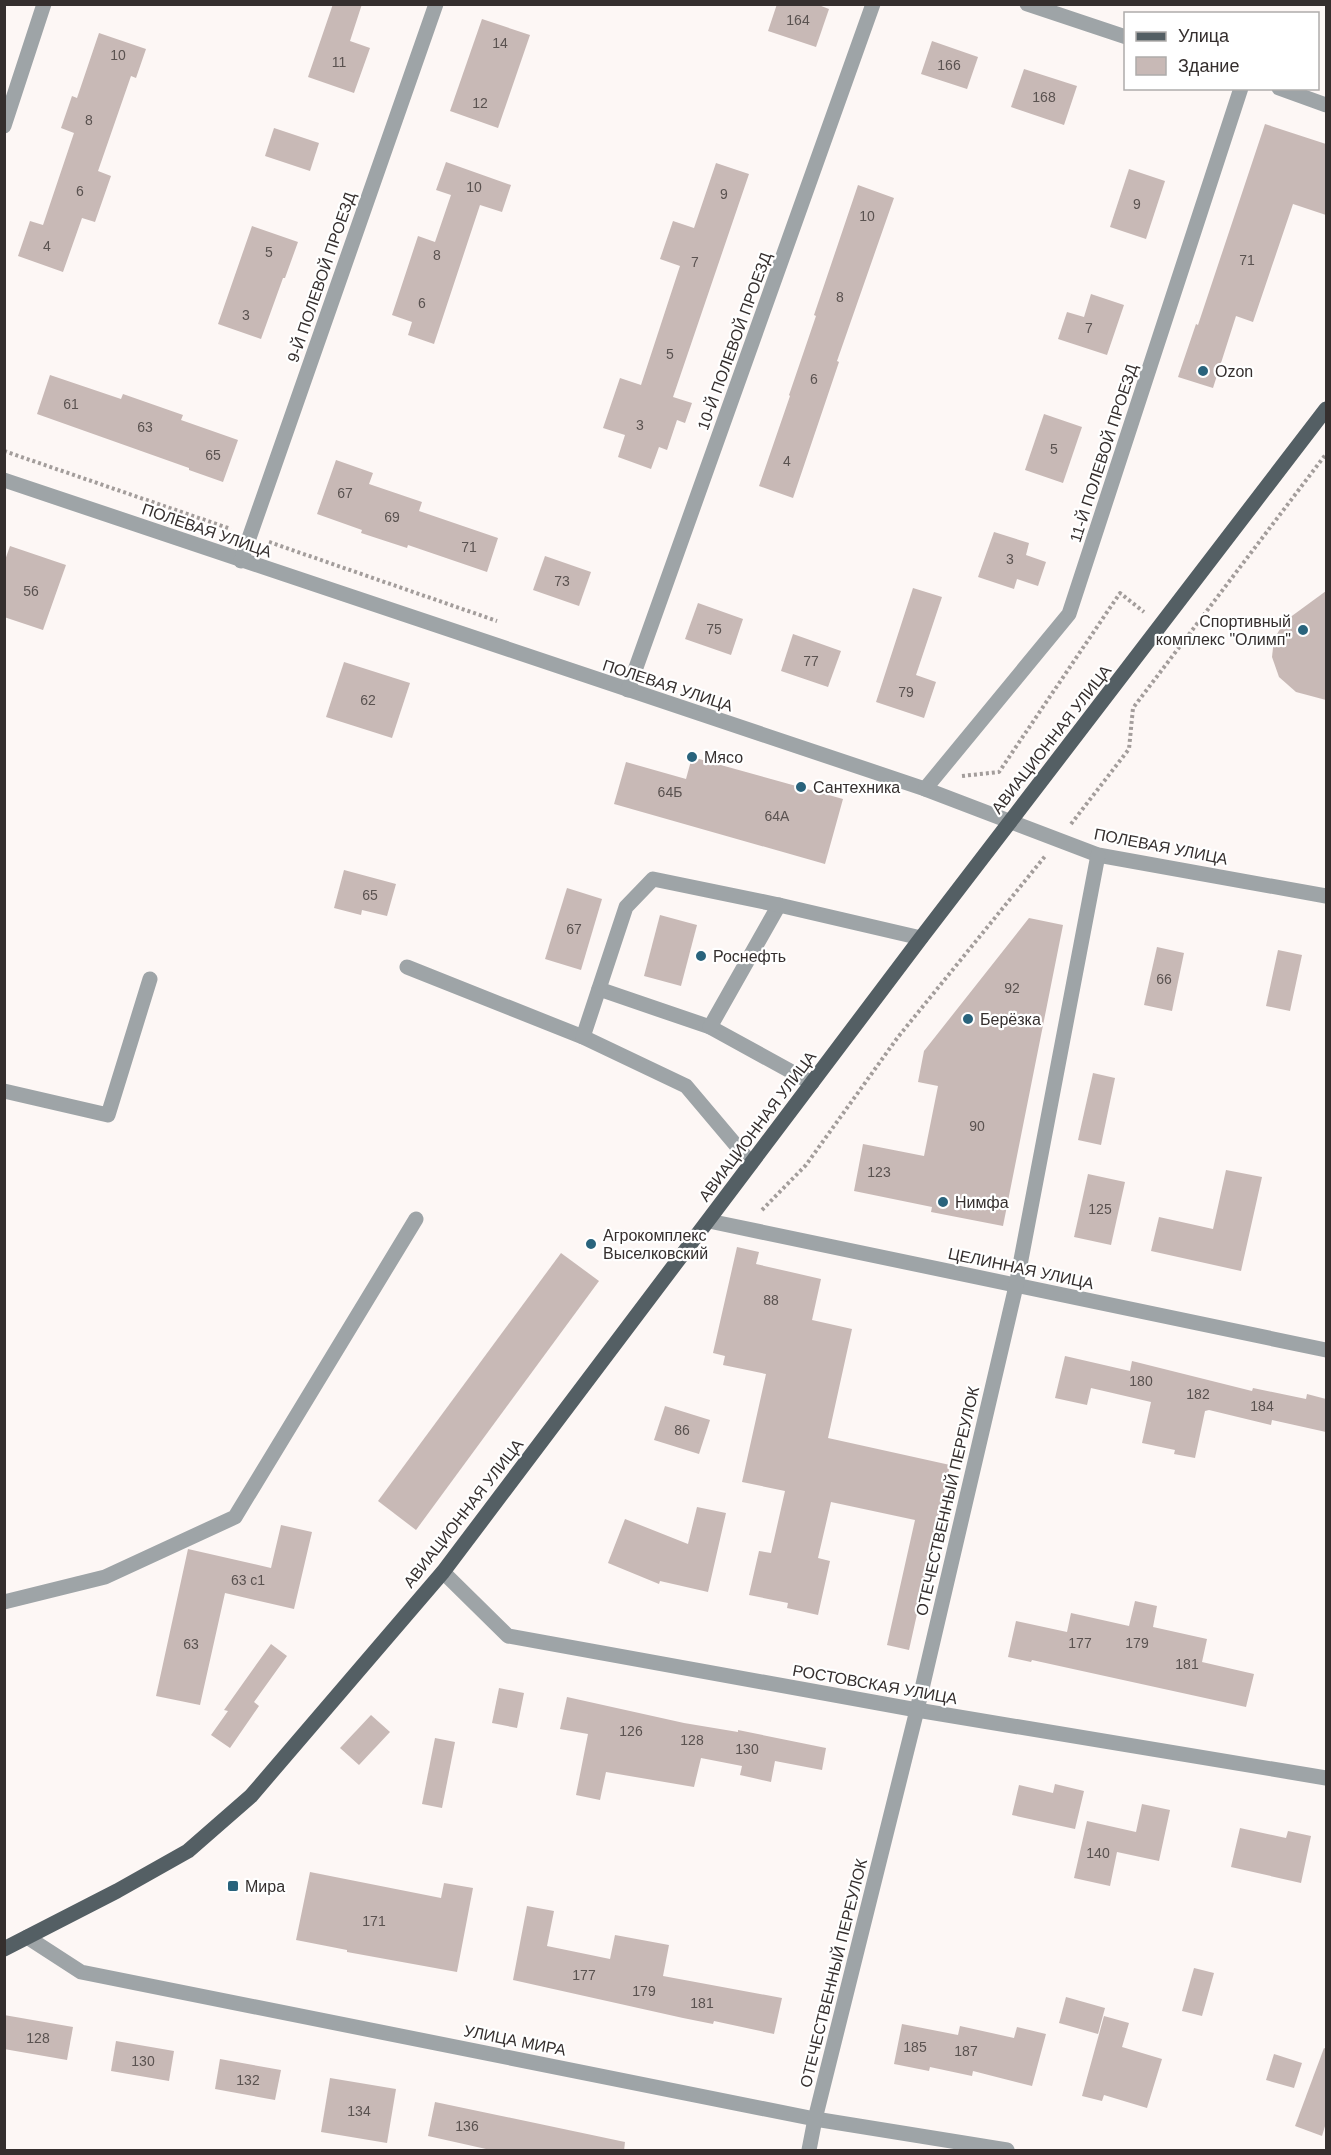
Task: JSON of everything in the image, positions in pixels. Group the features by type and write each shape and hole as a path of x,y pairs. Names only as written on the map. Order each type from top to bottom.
{"main road":[{"name":"АВИАЦИОННАЯ УЛИЦА","path":"4,1949 117,1891 188,1851 251,1796 443,1572 921,938 1326,410"}],"street":[{"path":"4,126 44,4"},
{"name":"9-Й ПОЛЕВОЙ ПРОЕЗД","path":"241,561 436,4"},
{"name":"10-Й ПОЛЕВОЙ ПРОЕЗД","path":"628,690 873,4"},
{"path":"1027,4 1124,37"},
{"name":"11-Й ПОЛЕВОЙ ПРОЕЗД","path":"925,789 1069,614 1240,90"},
{"path":"1285,90 1326,105"},
{"name":"ПОЛЕВАЯ УЛИЦА","path":"4,480 925,789 1098,855 1326,896"},
{"name":"ОТЕЧЕСТВЕННЫЙ ПЕРЕУЛОК","path":"809,2151 917,1710 1016,1286 1098,855"},
{"path":"583,1037 626,907 653,879 921,938"},
{"path":"710,1027 779,905"},
{"path":"407,967 583,1037 686,1086 751,1163"},
{"path":"4,1091 108,1115 150,979"},
{"path":"599,989 710,1027 812,1083"},
{"path":"4,1602 105,1577 235,1518 416,1219"},
{"name":"ЦЕЛИННАЯ УЛИЦА","path":"709,1221 1326,1350"},
{"name":"РОСТОВСКАЯ УЛИЦА","path":"443,1572 508,1636 917,1710 1326,1778"},
{"name":"УЛИЦА МИРА","path":"27,1937 81,1972 815,2119 1006,2151"}],"building":[{"path":"333,4 362,4 350,41 370,48 354,93 308,77"},
{"path":"777,4 816,4 829,9 816,47 768,31"},
{"path":"482,19 530,35 498,128 450,111"},
{"path":"99,33 146,49 136,78 131,76 98,171 111,176 95,222 82,218 63,272 18,256 30,221 43,225 74,133 61,128 72,96 77,98"},
{"path":"932,41 978,57 967,89 921,74"},
{"path":"1024,69 1077,86 1064,125 1011,107"},
{"path":"1265,124 1326,144 1326,215 1293,204 1253,322 1236,316 1213,388 1178,377 1196,324 1198,325"},
{"path":"274,128 319,143 310,171 265,156"},
{"path":"446,162 511,185 502,212 480,205 434,344 408,335 412,322 392,315 418,236 435,242 451,195 436,190"},
{"path":"716,163 749,174 673,397 692,403 685,423 677,420 667,450 659,447 651,469 618,457 625,435 603,428 620,378 641,385 680,266 660,259 673,221 694,228"},
{"path":"1129,169 1165,181 1146,239 1110,227"},
{"path":"858,185 894,198 837,361 839,362 793,498 759,486"},
{"path":"252,226 298,242 261,339 218,324"},
{"path":"1091,294 1124,305 1107,355 1058,339 1067,312 1084,317"},
{"path":"50,375 121,399 123,394 183,415 181,420 238,440 223,482 37,414"},
{"path":"1044,414 1082,427 1063,483 1025,470"},
{"path":"336,460 373,473 369,484 422,502 419,511 498,538 487,572 408,545 407,548 361,533 362,530 317,514"},
{"path":"994,532 1029,543 1026,555 1046,562 1038,586 1017,579 1014,589 978,577"},
{"path":"10,546 66,565 43,630 4,617 4,563"},
{"path":"545,556 591,572 579,606 533,590"},
{"path":"913,588 942,597 916,675 936,682 924,718 876,702"},
{"name":"Спортивный комплекс \"Олимп\"","path":"1326,591 1326,700 1296,692 1279,677 1272,657 1274,639 1285,621"},
{"path":"698,603 743,619 731,655 685,639"},
{"path":"793,634 841,651 828,687 781,671"},
{"path":"344,662 410,683 392,738 326,717"},
{"path":"692,757 843,799 825,864 614,804 626,762 686,779"},
{"path":"344,870 396,884 387,916 362,910 361,915 334,908"},
{"path":"567,888 602,899 581,970 545,959"},
{"path":"660,915 697,925 681,986 644,976"},
{"path":"1029,918 1063,925 1003,1226 931,1212 932,1207 854,1191 863,1144 924,1156 938,1086 918,1082 924,1051"},
{"path":"1157,947 1184,953 1172,1011 1144,1005"},
{"path":"1278,950 1302,955 1290,1011 1266,1006"},
{"path":"1093,1073 1115,1078 1101,1145 1078,1140"},
{"path":"1226,1170 1262,1177 1241,1271 1151,1251 1159,1217 1213,1229"},
{"path":"1088,1174 1125,1182 1111,1245 1074,1237"},
{"path":"737,1247 759,1252 756,1264 821,1279 812,1320 852,1329 828,1438 950,1465 909,1650 887,1645 915,1520 831,1502 818,1558 830,1561 818,1615 787,1608 788,1603 749,1595 759,1551 771,1553 785,1491 742,1482 766,1374 723,1365 725,1356 713,1353"},
{"path":"561,1253 599,1281 416,1530 378,1501"},
{"path":"1065,1356 1130,1371 1132,1361 1252,1391 1253,1388 1306,1399 1307,1394 1326,1399 1326,1432 1272,1420 1271,1425 1209,1410 1205,1411 1195,1458 1174,1454 1175,1450 1142,1443 1151,1402 1091,1388 1087,1405 1055,1398"},
{"path":"665,1406 710,1420 699,1454 654,1440"},
{"path":"697,1507 726,1513 708,1592 660,1581 659,1584 608,1563 625,1519 688,1544"},
{"path":"281,1525 312,1532 294,1609 225,1593 200,1705 156,1696 188,1549 271,1568"},
{"path":"1135,1601 1157,1606 1153,1627 1207,1639 1202,1662 1254,1674 1246,1707 1032,1660 1031,1662 1008,1657 1016,1621 1067,1632 1071,1613 1129,1626"},
{"path":"271,1644 287,1656 254,1702 259,1706 230,1748 211,1735 228,1711 224,1710"},
{"path":"499,1688 524,1693 517,1728 492,1723"},
{"path":"567,1697 684,1723 738,1732 738,1730 826,1748 822,1770 775,1761 771,1782 740,1775 742,1766 701,1758 694,1787 606,1772 600,1800 576,1795 588,1734 560,1729"},
{"path":"371,1715 390,1732 359,1765 340,1748"},
{"path":"435,1738 455,1742 442,1808 422,1804"},
{"path":"1055,1784 1084,1791 1075,1829 1012,1815 1019,1785 1053,1793"},
{"path":"1142,1804 1170,1810 1159,1861 1117,1852 1110,1886 1074,1878 1087,1821 1136,1832"},
{"path":"1240,1828 1286,1838 1288,1831 1311,1836 1301,1883 1231,1867"},
{"path":"310,1872 441,1898 444,1883 473,1888 457,1972 347,1952 347,1950 296,1940"},
{"path":"527,1906 554,1911 547,1946 610,1959 615,1935 669,1945 663,1976 782,1998 774,2034 714,2021 713,2024 683,2018 513,1980"},
{"path":"1194,1968 1214,1973 1202,2016 1182,2011"},
{"path":"1066,1997 1105,2008 1098,2034 1059,2023"},
{"path":"4,2015 73,2027 67,2060 4,2049"},
{"path":"1104,2016 1129,2023 1122,2047 1162,2059 1147,2108 1104,2095 1102,2101 1082,2096"},
{"path":"902,2024 958,2035 960,2026 1014,2038 1017,2027 1046,2034 1032,2086 973,2071 972,2076 930,2067 929,2071 894,2064"},
{"path":"116,2041 174,2051 169,2081 111,2071"},
{"path":"1324,2048 1326,2049 1326,2123 1322,2136 1295,2126"},
{"path":"1274,2054 1302,2063 1294,2088 1266,2080"},
{"path":"220,2059 281,2070 275,2100 215,2089"},
{"path":"330,2078 396,2089 387,2143 321,2132"},
{"path":"435,2102 625,2142 624,2151 495,2151 428,2136"}],"place":[{"name":"Ozon","path":"1203,371"},
{"name":"Спортивный комплекс \"Олимп\"","path":"1303,630"},
{"name":"Мясо","path":"692,757"},
{"name":"Сантехника","path":"801,787"},
{"name":"Роснефть","path":"701,956"},
{"name":"Берёзка","path":"968,1019"},
{"name":"Нимфа","path":"943,1202"},
{"name":"Агрокомплекс Выселковский","path":"591,1244"},
{"name":"Мира","path":"233,1886"}]}
